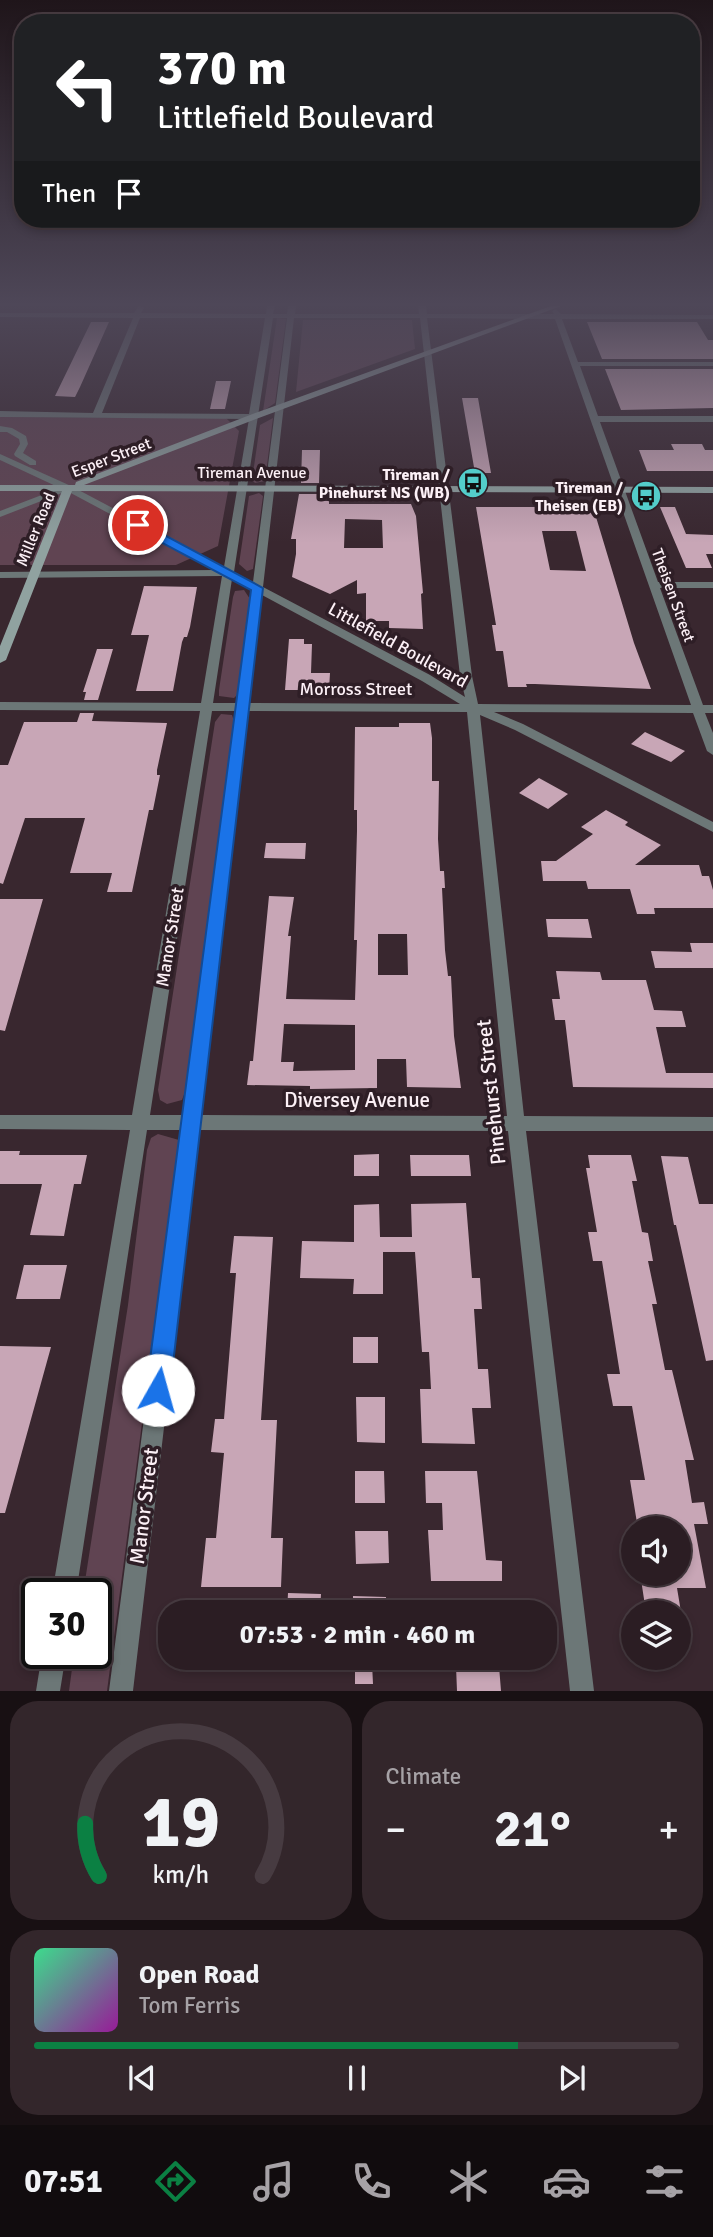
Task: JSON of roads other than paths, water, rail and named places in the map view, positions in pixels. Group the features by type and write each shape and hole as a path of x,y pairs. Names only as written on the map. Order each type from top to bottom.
{"street":[{"path":"97,414 109,385"},
{"name":"Manor Street","path":"67,1578 259,385"},
{"name":"Manor Street","path":"121,1691 282,385"},
{"name":"Esper Street","path":"68,488 345,385"},
{"name":"Pinehurst Street","path":"432,385 466,676 473,707 516,1123 582,1691"},
{"name":"Theisen Street","path":"583,385 713,751"},
{"path":"0,414 254,417"},
{"path":"595,419 713,419"},
{"path":"0,429 23,439 24,444 18,454 54,475 68,488"},
{"path":"0,457 68,488"},
{"name":"Tireman Avenue","path":"0,488 713,490"},
{"path":"0,514 68,488"},
{"name":"Littlefield Boulevard","path":"68,488 426,678 473,707 519,727 713,828"},
{"name":"Miller Road","path":"0,660 68,488"},
{"path":"0,575 229,573"},
{"path":"654,585 713,585"},
{"name":"Morross Street","path":"0,706 713,709"},
{"name":"Diversey Avenue","path":"0,1122 713,1124"},
{"path":"48,1691 52,1669"}],"place":[{"name":"Tireman / Pinehurst NS (WB)","path":"473,483"},
{"name":"Tireman / Theisen (EB)","path":"646,496"}]}
